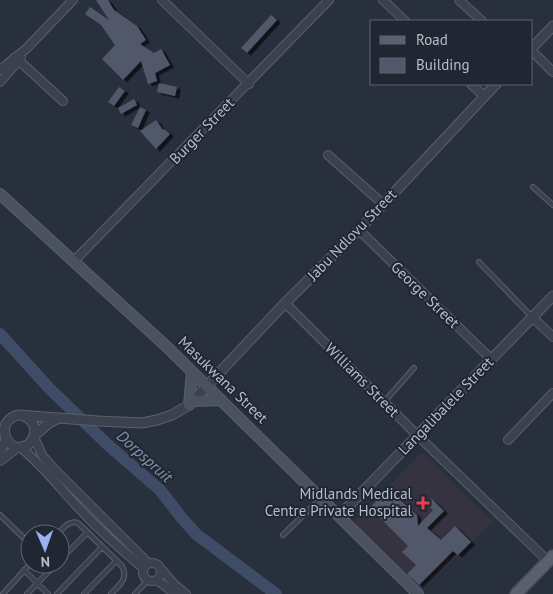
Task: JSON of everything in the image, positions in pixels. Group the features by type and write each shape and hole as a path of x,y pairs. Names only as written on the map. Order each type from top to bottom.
{"main road":[{"name":"Masukwana Street","path":"0,194 208,386 418,594"},
{"path":"192,372 192,403 221,400"},
{"path":"516,594 551,558"}],"street":[{"path":"0,70 26,50 73,0"},
{"path":"162,0 249,84"},
{"name":"Burger Street","path":"74,261 329,0"},
{"path":"383,0 404,20"},
{"path":"459,0 481,20"},
{"path":"533,49 553,26"},
{"path":"533,51 553,72"},
{"path":"0,82 17,58"},
{"path":"17,58 63,101"},
{"path":"472,85 484,96"},
{"name":"Jabu Ndlovu Street","path":"24,416 134,423 157,420 172,415 192,403 495,85"},
{"path":"328,155 382,204"},
{"name":"George Street","path":"358,230 491,359"},
{"name":"Langalibalele Street","path":"339,516 553,296"},
{"name":"Williams Street","path":"286,303 417,435 551,558"},
{"path":"532,317 553,337"},
{"path":"508,440 553,393"},
{"path":"0,455 4,419 18,415 32,421 35,430 34,436 42,455 146,566"},
{"path":"0,461 18,448 28,445 34,436 49,423 61,418"},
{"path":"3,435 39,464 74,503 117,546 146,566 157,564 174,584 186,594"},
{"path":"146,566 143,577 148,580 157,580 175,594"},
{"path":"157,580 161,575 161,569"}],"lane":[{"path":"534,187 553,205"},
{"path":"479,262 532,317"},
{"path":"384,402 414,368"},
{"path":"283,535 320,499"},
{"path":"0,515 20,534"},
{"path":"69,524 75,522 88,532 122,566 126,576 125,580 111,594"},
{"path":"70,550 88,532"},
{"path":"58,594 102,547"},
{"path":"84,594 116,561"},
{"path":"2,594 20,574"},
{"path":"28,574 48,594"},
{"path":"27,594 46,574"},
{"path":"135,594 148,580"}],"shaded area":[{"name":"Midlands Medical Centre Private Hospital","path":"422,453 493,522 421,590 351,524"}],"building":[{"path":"96,0 108,0 114,10 137,26 146,40 140,44 154,53 161,49 170,65 155,73 157,81 148,84 141,61 123,80 102,59 115,45 101,25 85,14 90,7 109,20"},
{"path":"271,15 277,20 247,53 241,48"},
{"path":"159,83 177,87 175,96 157,92"},
{"path":"119,87 125,91 114,106 108,102"},
{"path":"134,99 137,105 121,114 118,108"},
{"path":"140,107 146,110 138,128 131,125"},
{"path":"156,120 163,130 170,134 156,149 140,131"},
{"path":"392,493 417,515 418,526 433,510 426,504 431,498 444,511 427,528 441,540 455,526 471,542 458,555 453,551 419,585 407,574 416,565 402,552 408,546 370,508 379,498 383,502"}],"waterway":[{"name":"Dorpspruit","path":"0,334 50,389 107,444 160,490 196,534 276,594"}],"place":[{"name":"Midlands Medical Centre Private Hospital","path":"423,503"}]}
